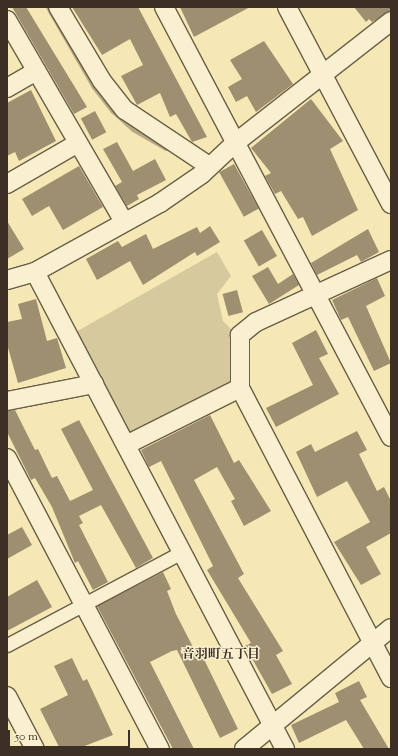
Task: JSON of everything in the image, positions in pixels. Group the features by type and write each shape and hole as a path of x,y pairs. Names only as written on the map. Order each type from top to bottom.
{"street":[{"path":"58,7 113,97 142,123 209,166"},
{"path":"164,7 235,143 318,295 391,437"},
{"path":"288,7 391,204"},
{"path":"7,20 124,222"},
{"path":"7,280 35,272 160,203 209,166 235,143 391,21"},
{"path":"7,88 36,71"},
{"path":"7,184 78,143"},
{"path":"391,260 318,295 256,322 240,336 240,388 391,678"},
{"path":"35,272 285,749"},
{"path":"7,401 94,384"},
{"path":"126,445 240,388"},
{"path":"7,458 160,749"},
{"path":"7,645 182,552"},
{"path":"244,749 391,628"},
{"path":"7,696 35,749"}],"shaded area":[{"path":"217,252 231,276 217,294 223,321 232,330 235,383 127,435 74,333"}],"building":[{"path":"12,7 26,7 87,107 74,114"},
{"path":"72,7 138,7 207,137 192,142 176,114 170,117 160,93 137,105 121,76 143,65 130,39 102,55"},
{"path":"180,7 250,7 194,37"},
{"path":"354,7 391,7 391,10 372,22 369,19 366,22"},
{"path":"264,41 293,84 256,112 247,96 236,102 228,87 242,79 230,60"},
{"path":"31,90 56,141 19,161 15,152 7,156 7,103"},
{"path":"311,99 343,141 330,149 358,210 312,236 303,217 298,219 281,191 275,194 265,176 271,173 251,148"},
{"path":"95,111 106,132 92,140 81,119"},
{"path":"117,142 133,171 155,159 166,180 137,195 139,199 127,206 115,186 122,182 103,149"},
{"path":"234,164 259,209 244,217 219,172"},
{"path":"79,166 103,207 63,230 49,206 32,216 22,199"},
{"path":"7,221 24,249 7,259"},
{"path":"210,226 220,242 197,256 195,252 143,285 130,261 97,280 86,259 118,241 122,247 146,234 153,249 197,227 200,233"},
{"path":"368,229 379,252 361,262 357,255 317,275 311,263"},
{"path":"262,230 277,256 259,266 244,241"},
{"path":"268,267 278,284 293,274 299,285 269,304 252,276"},
{"path":"377,278 385,296 366,306 391,363 374,371 348,317 341,320 332,300"},
{"path":"237,290 243,312 228,316 223,294"},
{"path":"36,299 47,341 57,338 66,368 18,383 7,344 7,322 22,319 18,304"},
{"path":"316,330 328,354 319,358 339,394 276,427 266,408 313,385 292,343"},
{"path":"15,410 35,450 38,449 52,478 57,476 70,501 93,490 61,429 79,420 153,558 136,568 101,505 79,516 83,523 79,525 108,582 93,590 78,561 75,563 52,507 35,478 31,480 7,432 7,411"},
{"path":"210,415 234,463 239,460 271,511 244,526 231,501 235,499 217,467 194,480 244,574 238,578 283,651 276,655 292,684 272,694 245,646 251,643 207,570 213,566 161,461 149,467 141,450"},
{"path":"357,431 367,450 359,454 377,491 384,487 391,501 391,533 366,547 381,574 361,585 334,542 370,522 347,481 317,497 296,452 311,444 315,452"},
{"path":"22,527 32,545 7,559 7,535"},
{"path":"163,572 171,589 167,591 176,614 195,651 199,649 238,729 220,738 177,650 172,651 150,662 194,749 173,749 97,606"},
{"path":"37,580 52,607 7,631 7,597"},
{"path":"72,658 83,681 87,679 113,735 77,749 60,749 40,709 68,695 54,666"},
{"path":"359,681 367,697 360,700 389,749 364,749 346,720 299,743 291,725 339,702 335,693"}],"waterway":[{"path":"48,7 94,87 113,111 133,129 166,148"}],"district":[{"name":"音羽町五丁目","path":"221,655"}]}
